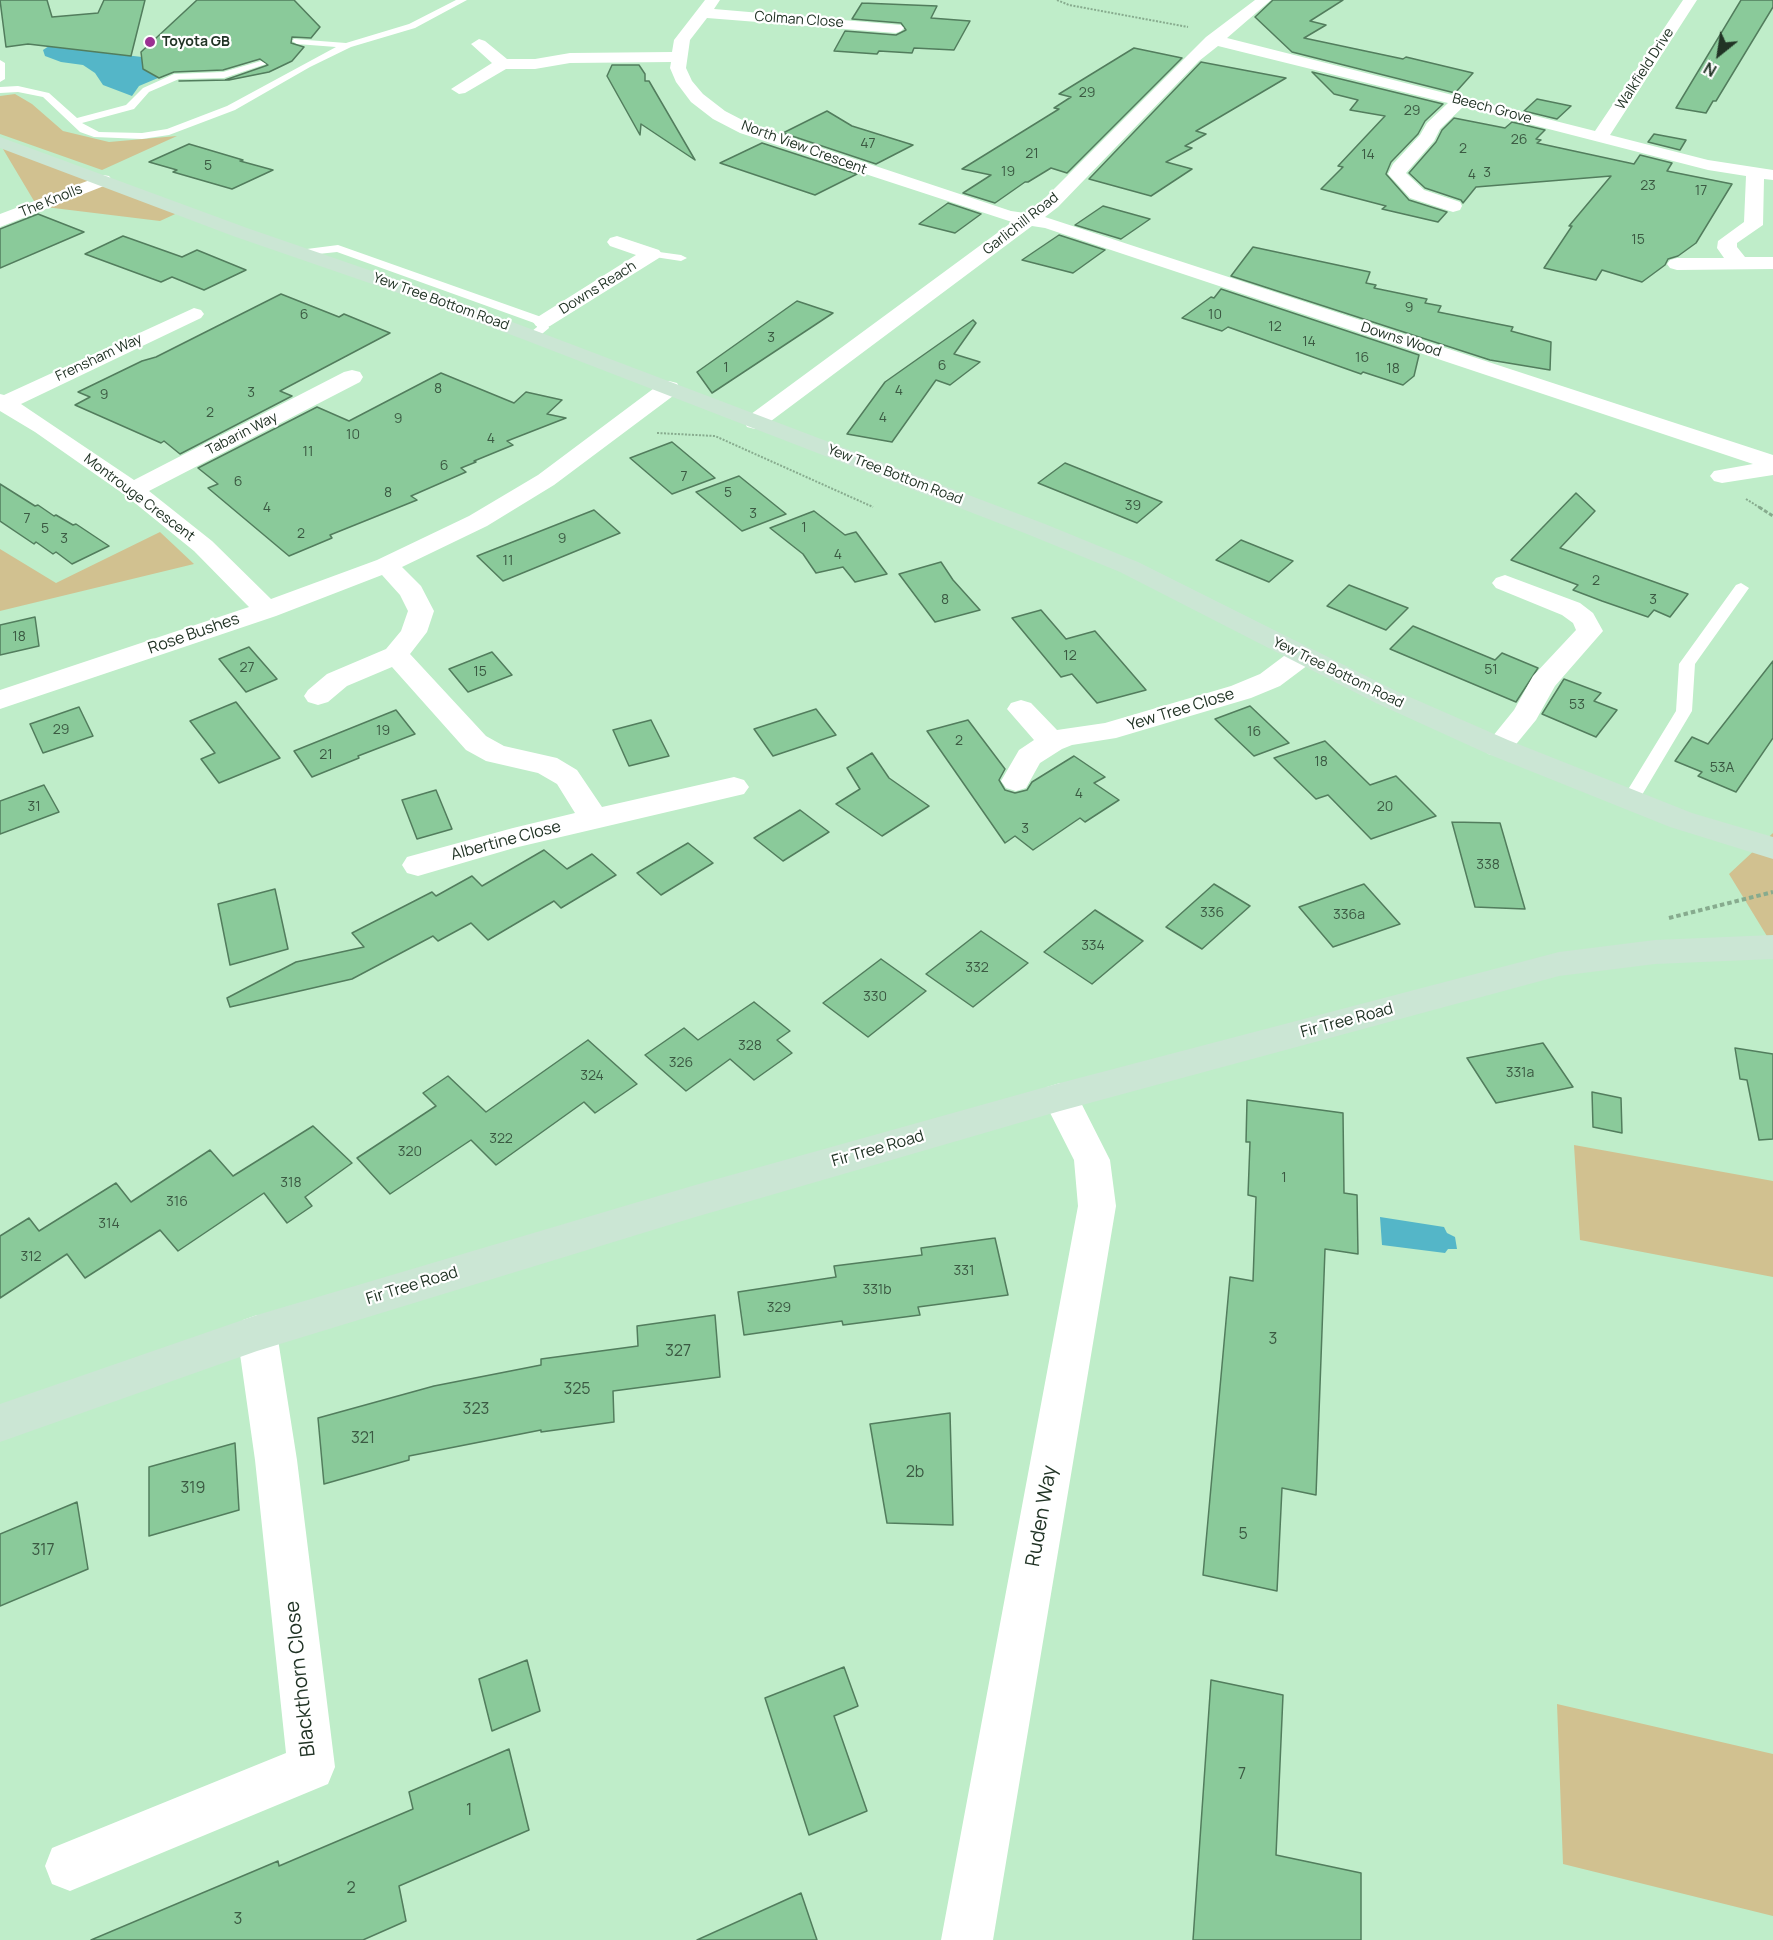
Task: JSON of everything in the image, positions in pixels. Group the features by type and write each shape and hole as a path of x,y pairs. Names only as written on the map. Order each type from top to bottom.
{"main road":[{"name":"Yew Tree Bottom Road","path":"0,142 299,253 538,329 669,388 1089,550 1155,580 1386,697 1498,747 1629,801 1681,820 1773,848"},
{"name":"Fir Tree Road","path":"0,1423 257,1333 692,1202 1060,1097 1559,964 1655,952 1773,947"}],"street":[{"name":"Garlichill Road","path":"755,422 1028,220 1073,182 1136,115 1217,37 1264,0"},
{"name":"Walkfield Drive","path":"1600,137 1690,0"},
{"name":"Colman Close","path":"707,7 896,27"},
{"path":"459,89 502,64 535,64 570,58 678,57 682,40 707,7"},
{"name":"Beech Grove","path":"1217,37 1708,165 1764,174"},
{"path":"479,44 502,64"},
{"name":"North View Crescent","path":"678,57 678,68 684,82 697,98 719,115 746,129 933,192 1008,216 1028,220"},
{"path":"1453,206 1417,195 1397,174 1399,168 1428,137 1433,127 1460,101"},
{"path":"1739,263 1727,248 1728,241 1753,225 1764,174"},
{"name":"The Knolls","path":"0,221 103,180"},
{"name":"Downs Wood","path":"1028,220 1049,223 1773,463"},
{"name":"Downs Reach","path":"617,242 652,254"},
{"name":"Downs Reach","path":"538,329 652,254"},
{"path":"1677,264 1773,263"},
{"name":"Frensham Way","path":"2,403 194,314"},
{"name":"Tabarin Way","path":"133,490 352,377"},
{"name":"Rose Bushes","path":"0,700 267,610 386,565 478,521 546,480 669,388"},
{"name":"Montrouge Crescent","path":"2,403 43,427 133,490 203,546 267,610"},
{"path":"1722,476 1773,468"},
{"path":"318,696 337,680 396,655 414,632 421,611 412,592 386,565"},
{"path":"1498,747 1526,714 1543,682 1590,631 1584,619 1571,609 1505,583"},
{"path":"396,655 476,743 496,754 547,765 567,777 594,819"},
{"name":"Yew Tree Close","path":"1016,781 1029,757 1052,742 1068,736 1106,732 1241,692 1270,680 1302,656"},
{"path":"1021,709 1052,742"},
{"name":"Albertine Close","path":"418,865 513,838 734,788"},
{"name":"Ruden Way","path":"967,1940 1097,1206 1092,1160 1060,1097"},
{"name":"Blackthorn Close","path":"70,1866 311,1767 276,1460 257,1333"}],"lane":[{"path":"0,90 18,89 46,95 84,130 117,137 169,132 231,108 307,65 348,45 412,26 462,0"},
{"path":"307,65 304,51 297,41 348,45"},
{"path":"0,63 0,79"},
{"path":"75,122 130,107 146,90 177,76 224,75 261,64"},
{"path":"652,254 681,258"},
{"path":"1629,801 1684,711 1687,664 1741,588"}],"path":[{"path":"1057,0 1069,5 1217,37"},
{"path":"612,430 715,436 873,507"}],"shaded area":[{"path":"15,94 32,104 63,131 109,142 177,136 102,170 0,134 0,96"},
{"path":"0,144 184,210 160,221 37,206"},
{"path":"160,532 194,564 0,611 0,549 56,583"},
{"path":"1773,833 1773,946 1729,874"},
{"path":"1574,1145 1773,1181 1773,1277 1580,1240"},
{"path":"1557,1704 1773,1754 1773,1916 1563,1864"}],"water":[{"path":"49,46 142,57 143,69 158,78 139,86 132,96 103,85 95,73 83,65 61,62 45,56 43,50"},
{"path":"1380,1217 1444,1227 1447,1233 1455,1237 1457,1249 1448,1249 1445,1253 1382,1245"}],"building":[{"path":"0,0 47,0 52,17 98,13 104,0 145,0 131,56 28,44 6,47"},
{"path":"197,0 294,0 320,27 311,38 292,37 291,43 304,47 292,61 269,72 229,80 179,81 225,80 268,65 260,59 223,70 174,72 159,78 143,69 141,52"},
{"path":"1273,0 1343,0 1310,21 1326,25 1304,38 1403,59 1406,57 1473,73 1455,93 1292,52 1255,17"},
{"path":"1741,0 1773,0 1773,7 1716,101 1713,101 1706,113 1676,108"},
{"path":"862,3 937,6 931,18 970,21 954,50 914,48 912,53 879,51 877,54 834,51 845,31 896,35 906,30 901,23 852,19"},
{"path":"1134,48 1182,58 1067,173 1051,168 1025,182 995,203 963,193 991,175 962,169 1059,109 1054,108 1071,97 1059,94"},
{"path":"1201,62 1286,78 1196,131 1206,134 1185,146 1192,148 1166,162 1192,169 1151,196 1089,179"},
{"path":"612,65 639,65 645,74 645,81 649,81 695,160 641,124 640,135 607,76"},
{"path":"1312,72 1443,104 1425,121 1418,134 1391,162 1386,174 1409,200 1447,212 1438,222 1382,209 1386,206 1321,189 1343,167 1338,166 1385,116 1350,110 1358,100 1334,94"},
{"path":"1537,99 1571,106 1557,119 1524,111"},
{"path":"827,111 852,126 913,145 876,164 783,133"},
{"path":"1454,118 1505,128 1512,122 1545,130 1536,139 1541,140 1537,143 1634,164 1640,155 1672,163 1667,171 1732,184 1696,243 1678,256 1668,259 1665,265 1642,282 1602,270 1596,280 1544,268 1572,226 1569,226 1611,176 1476,187 1463,203 1461,200 1425,188 1409,173"},
{"path":"1654,134 1686,140 1680,150 1648,142"},
{"path":"762,143 857,174 815,195 720,163"},
{"path":"189,144 273,170 232,189 173,172 177,170 149,162"},
{"path":"948,203 981,214 955,233 919,224"},
{"path":"1103,206 1150,219 1121,239 1075,225"},
{"path":"38,214 84,232 0,268 0,229"},
{"path":"1059,235 1105,250 1073,273 1022,260"},
{"path":"123,236 182,257 197,250 246,270 204,290 172,277 161,282 85,254"},
{"path":"1253,247 1370,272 1366,283 1376,285 1374,288 1427,299 1425,303 1441,306 1438,312 1513,327 1511,331 1551,342 1550,370 1490,360 1231,276"},
{"path":"1221,289 1419,355 1414,376 1403,385 1363,372 1361,374 1228,327 1222,331 1182,318 1211,297 1214,298"},
{"path":"281,294 339,317 344,314 390,333 280,391 292,396 180,454 164,441 161,443 75,405 90,397 78,392 142,361 156,357"},
{"path":"797,301 833,313 712,393 697,372"},
{"path":"973,320 976,323 954,354 980,362 950,385 936,380 892,442 847,434 885,382"},
{"path":"441,373 514,403 526,392 562,400 547,414 566,418 507,441 513,445 461,468 466,472 411,496 417,500 330,535 332,538 289,556 208,488 218,484 198,468 317,407 349,421"},
{"path":"672,442 715,478 672,494 630,458"},
{"path":"1065,463 1162,502 1137,523 1038,483"},
{"path":"739,476 786,514 742,531 696,492"},
{"path":"0,484 54,516 73,525 76,524 109,546 72,564 56,552 53,554 36,542 34,544 0,521"},
{"path":"1576,493 1595,511 1560,548 1688,594 1670,617 1654,610 1648,617 1602,601 1573,590 1578,585 1511,560"},
{"path":"594,510 620,533 503,581 477,556"},
{"path":"814,511 845,535 856,532 887,574 855,582 843,567 816,573 803,554 770,528"},
{"path":"1241,540 1293,561 1269,582 1216,560"},
{"path":"941,562 953,580 980,610 935,622 899,574"},
{"path":"1349,585 1408,608 1386,630 1327,606"},
{"path":"1041,610 1066,639 1095,631 1146,690 1097,703 1072,674 1061,677 1012,618"},
{"path":"35,617 39,646 0,655 0,625"},
{"path":"1413,626 1495,660 1502,653 1538,668 1516,702 1390,649"},
{"path":"249,647 277,679 246,692 219,659"},
{"path":"492,652 512,675 468,692 449,669"},
{"path":"1773,661 1773,738 1736,792 1698,776 1702,772 1675,761 1692,737 1708,744"},
{"path":"1564,679 1601,693 1594,701 1617,710 1596,737 1542,714"},
{"path":"236,702 280,758 219,783 201,759 215,753 190,721"},
{"path":"1250,706 1289,743 1254,756 1215,719"},
{"path":"79,707 93,736 43,753 30,724"},
{"path":"816,709 836,735 773,756 754,729"},
{"path":"396,710 415,734 312,777 294,751"},
{"path":"651,720 669,756 629,766 613,730"},
{"path":"968,720 1005,769 999,780 1005,790 1015,793 1027,790 1032,782 1074,756 1105,777 1094,783 1119,800 1085,822 1080,818 1033,850 1015,836 1005,843 927,731"},
{"path":"1325,741 1370,785 1396,776 1436,816 1371,839 1328,795 1316,799 1274,758"},
{"path":"872,753 889,778 929,806 882,836 836,804 860,789 847,768"},
{"path":"44,785 59,812 0,834 0,801"},
{"path":"436,790 452,829 417,839 402,800"},
{"path":"800,810 829,832 783,861 754,838"},
{"path":"1452,822 1500,823 1525,909 1475,907"},
{"path":"688,843 713,863 661,895 637,873"},
{"path":"544,850 567,869 592,854 616,875 561,908 554,901 488,940 471,923 438,941 433,936 352,979 230,1007 227,998 296,962 364,947 352,933 432,892 436,896 472,876 482,886"},
{"path":"1214,884 1250,906 1202,949 1166,927"},
{"path":"1364,884 1400,924 1333,947 1299,907"},
{"path":"275,889 288,949 230,965 218,904"},
{"path":"1095,910 1143,941 1092,984 1044,952"},
{"path":"981,931 1028,963 973,1007 926,974"},
{"path":"881,959 926,991 868,1037 823,1003"},
{"path":"754,1002 790,1031 777,1040 792,1053 754,1080 730,1059 686,1091 645,1055 684,1028 698,1040"},
{"path":"588,1040 637,1084 595,1113 584,1102 496,1165 471,1140 390,1194 357,1158 436,1106 423,1093 448,1076 486,1112"},
{"path":"1543,1043 1573,1087 1496,1103 1467,1058"},
{"path":"1735,1048 1773,1054 1773,1139 1759,1140 1747,1080 1740,1079"},
{"path":"1592,1092 1621,1098 1622,1133 1593,1127"},
{"path":"1247,1100 1343,1113 1344,1193 1357,1195 1358,1254 1325,1249 1316,1495 1282,1488 1277,1591 1203,1575 1230,1277 1253,1281 1256,1197 1248,1195 1250,1142 1246,1142"},
{"path":"313,1126 352,1163 305,1197 312,1206 287,1223 264,1193 178,1251 160,1230 85,1278 67,1254 0,1298 0,1236 29,1218 39,1231 116,1183 131,1202 210,1150 233,1176"},
{"path":"995,1238 1008,1295 918,1307 920,1315 843,1325 842,1321 744,1335 738,1292 836,1277 834,1266 922,1255 921,1248"},
{"path":"715,1315 720,1377 613,1391 614,1422 541,1432 541,1430 409,1456 409,1460 324,1484 318,1418 434,1386 541,1365 541,1359 638,1346 637,1326"},
{"path":"950,1413 953,1525 887,1523 870,1424"},
{"path":"235,1443 239,1510 149,1536 149,1467"},
{"path":"77,1502 88,1569 0,1606 0,1534"},
{"path":"527,1660 540,1711 492,1731 479,1679"},
{"path":"844,1667 858,1706 834,1716 867,1811 809,1835 765,1698"},
{"path":"1211,1680 1283,1695 1276,1855 1361,1873 1361,1940 1193,1940"},
{"path":"509,1749 529,1830 399,1886 406,1921 363,1940 91,1940 278,1861 279,1866 413,1809 409,1792"},
{"path":"801,1893 817,1940 697,1940"}],"place":[{"name":"Toyota GB","path":"150,42"}]}
